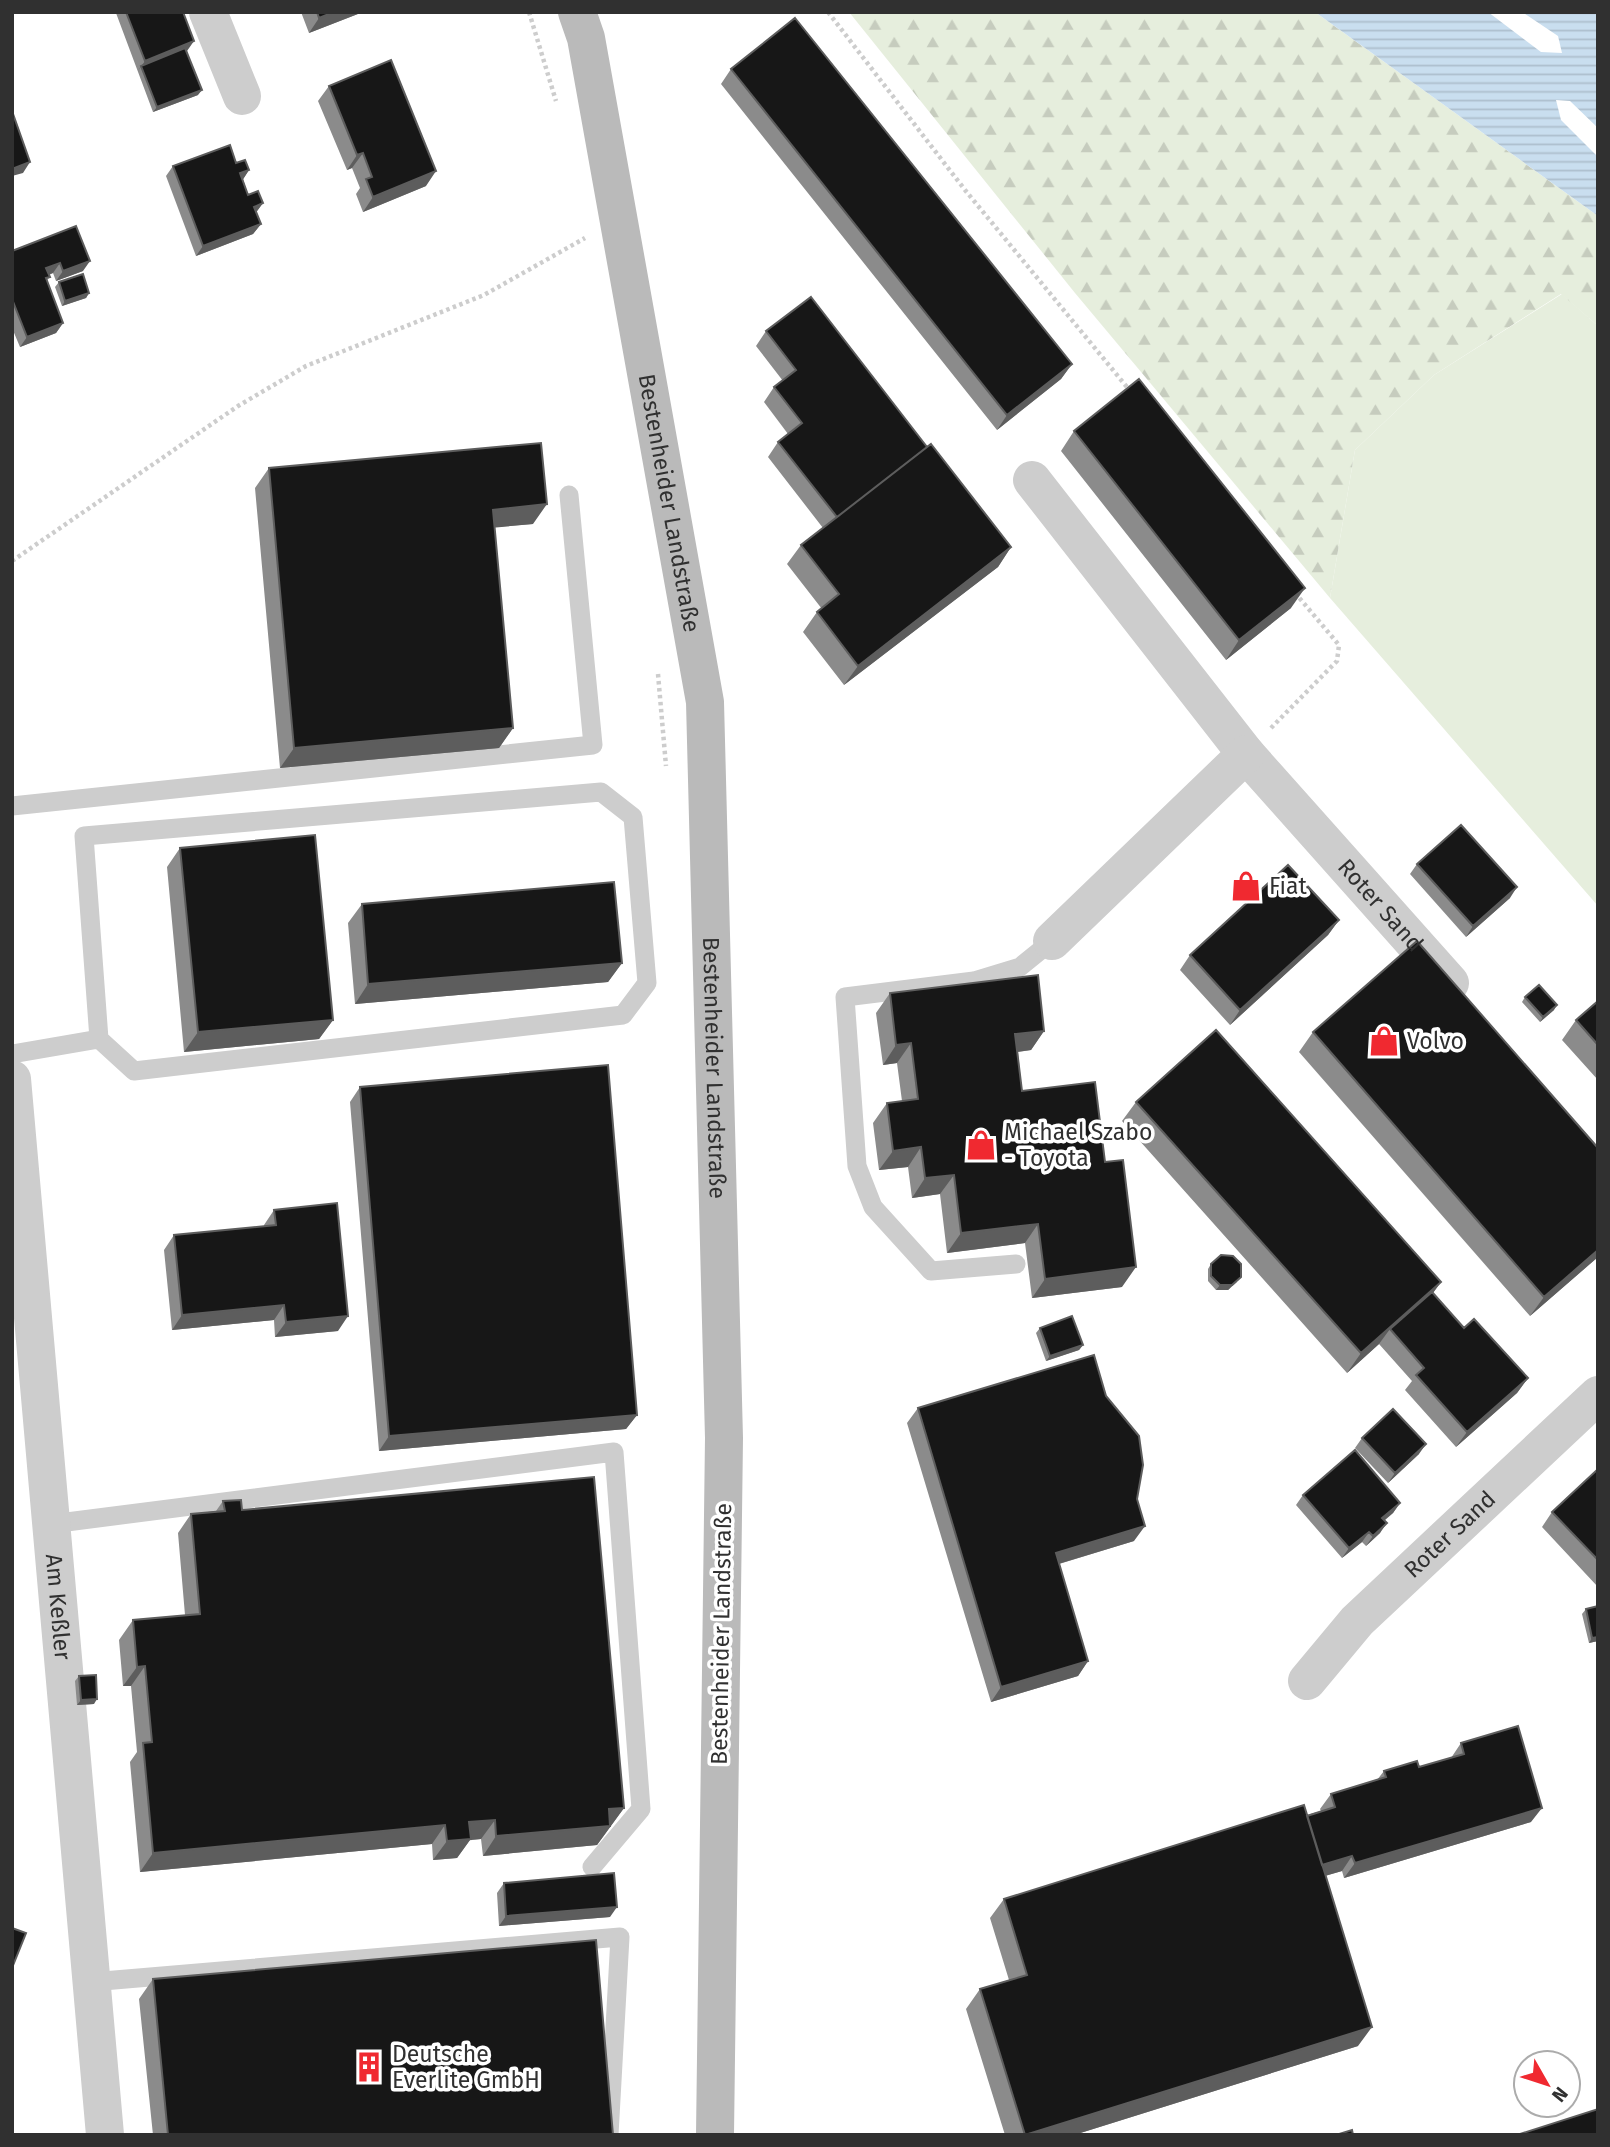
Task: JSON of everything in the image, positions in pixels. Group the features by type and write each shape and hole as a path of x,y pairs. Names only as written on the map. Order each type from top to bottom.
{"main road":[{"name":"Bestenheider Landstraße","path":"577,12 586,38 705,702 724,1438 715,2135"}],"street":[{"path":"208,12 242,96"},
{"name":"Roter Sand","path":"1032,480 1246,754 1468,1003"},
{"path":"1052,941 1246,754"},
{"name":"Am Keßler","path":"12,1079 105,2135"},
{"name":"Roter Sand","path":"1307,1681 1357,1621 1598,1395"}],"lane":[{"path":"12,806 593,745 569,495"},
{"path":"601,792 633,817 647,983 623,1015 134,1071 99,1039 84,836 601,792"},
{"path":"1016,1264 931,1272 873,1208 857,1166 845,997 974,981 1020,967 1052,941"},
{"path":"12,1054 99,1039"},
{"path":"51,1524 614,1452 641,1809 592,1867"},
{"path":"91,1982 620,1937 609,2135"}],"path":[{"path":"529,12 559,110"},
{"path":"828,12 965,190 1140,402"},
{"path":"12,561 238,405 306,366 484,295 590,235"},
{"path":"1246,754 1338,661 1339,645 1296,593"},
{"path":"658,668 666,778"}],"green space":[{"path":"849,12 1315,12 1598,216 1598,326 1561,294 1434,375 1355,450 1330,598 1075,293"},
{"path":"1562,294 1598,326 1598,906 1330,598 1355,450 1434,375"}],"water":[{"path":"1315,12 1488,12 1541,52 1562,53 1558,36 1522,12 1598,12 1598,128 1570,101 1556,100 1561,120 1598,157 1598,216"}],"building":[{"path":"126,12 183,12 194,41 145,61"},
{"path":"317,12 334,12 319,18"},
{"path":"795,18 1072,364 1007,415 731,69"},
{"path":"185,48 202,90 157,107 141,66"},
{"path":"391,60 436,171 373,197 366,179 372,177 363,153 357,155 329,86"},
{"path":"12,111 30,162 12,169"},
{"path":"230,145 236,163 245,160 249,170 240,173 248,195 258,191 263,203 254,207 261,224 203,246 173,166"},
{"path":"76,226 90,261 63,271 60,263 46,268 50,277 46,278 63,323 27,337 12,299 12,251"},
{"path":"83,274 89,293 65,301 59,282"},
{"path":"811,297 927,447 837,517 778,442 802,423 774,387 796,370 766,331"},
{"path":"1139,379 1305,588 1239,640 1074,431"},
{"path":"541,443 547,504 493,510 513,728 294,748 269,468"},
{"path":"931,444 1011,547 858,666 817,612 839,594 801,545"},
{"path":"1461,825 1517,887 1473,926 1417,864"},
{"path":"315,835 333,1020 198,1032 180,848"},
{"path":"1288,865 1339,920 1240,1010 1190,955"},
{"path":"614,882 622,963 368,984 362,904"},
{"path":"1417,941 1598,1148 1598,1250 1544,1297 1313,1032"},
{"name":"Michael Szabo - Toyota","path":"1038,975 1044,1031 1015,1034 1022,1091 1095,1082 1105,1162 1123,1160 1136,1267 1045,1279 1038,1224 961,1233 954,1175 925,1178 921,1147 893,1151 887,1103 918,1099 911,1043 896,1045 890,993"},
{"path":"1539,985 1557,1005 1543,1017 1525,997"},
{"path":"1598,1001 1598,1045 1576,1020"},
{"path":"1216,1030 1441,1282 1361,1353 1136,1102"},
{"path":"608,1065 637,1415 389,1436 360,1087"},
{"path":"337,1203 348,1316 286,1322 284,1305 182,1315 174,1235 276,1225 274,1210"},
{"path":"1221,1255 1233,1256 1241,1264 1241,1277 1232,1285 1220,1285 1211,1276 1211,1264"},
{"path":"1432,1292 1464,1328 1474,1319 1528,1378 1467,1432 1416,1375 1424,1368 1390,1329"},
{"path":"1072,1316 1083,1345 1050,1356 1040,1328"},
{"path":"1094,1355 1106,1396 1139,1436 1143,1465 1137,1499 1145,1526 1056,1553 1088,1661 1001,1687 918,1408"},
{"path":"1393,1409 1426,1444 1395,1473 1362,1438"},
{"path":"1355,1450 1400,1503 1382,1518 1387,1523 1373,1536 1369,1532 1349,1548 1303,1495"},
{"path":"1598,1469 1598,1560 1552,1512"},
{"path":"594,1477 624,1808 609,1809 610,1826 496,1836 495,1820 469,1822 471,1839 447,1841 445,1825 153,1853 143,1743 152,1742 145,1666 137,1667 133,1620 200,1614 191,1514 225,1511 223,1501 241,1500 242,1510"},
{"path":"1598,1606 1598,1637 1592,1638 1586,1609"},
{"path":"96,1675 97,1699 81,1700 79,1676"},
{"path":"1518,1726 1542,1808 1355,1863 1352,1856 1322,1865 1307,1816 1335,1807 1331,1794 1386,1777 1384,1771 1417,1761 1419,1767 1464,1754 1461,1743"},
{"path":"1304,1805 1372,2027 1025,2135 980,1989 1027,1975 1004,1899"},
{"path":"614,1873 617,1907 506,1916 504,1883"},
{"path":"12,1928 26,1933 12,1968"},
{"name":"Deutsche Everlite GmbH","path":"596,1940 613,2135 168,2135 153,1979"},
{"path":"1598,2109 1598,2135 1517,2135 1567,2119 1582,2119 1582,2114"},
{"path":"1352,2130 1353,2135 1336,2135"}],"place":[{"name":"Fiat","path":"1246,886"},
{"name":"Volvo","path":"1384,1041"},
{"name":"Michael Szabo - Toyota","path":"981,1145"},
{"name":"Deutsche Everlite GmbH","path":"369,2067"}]}
